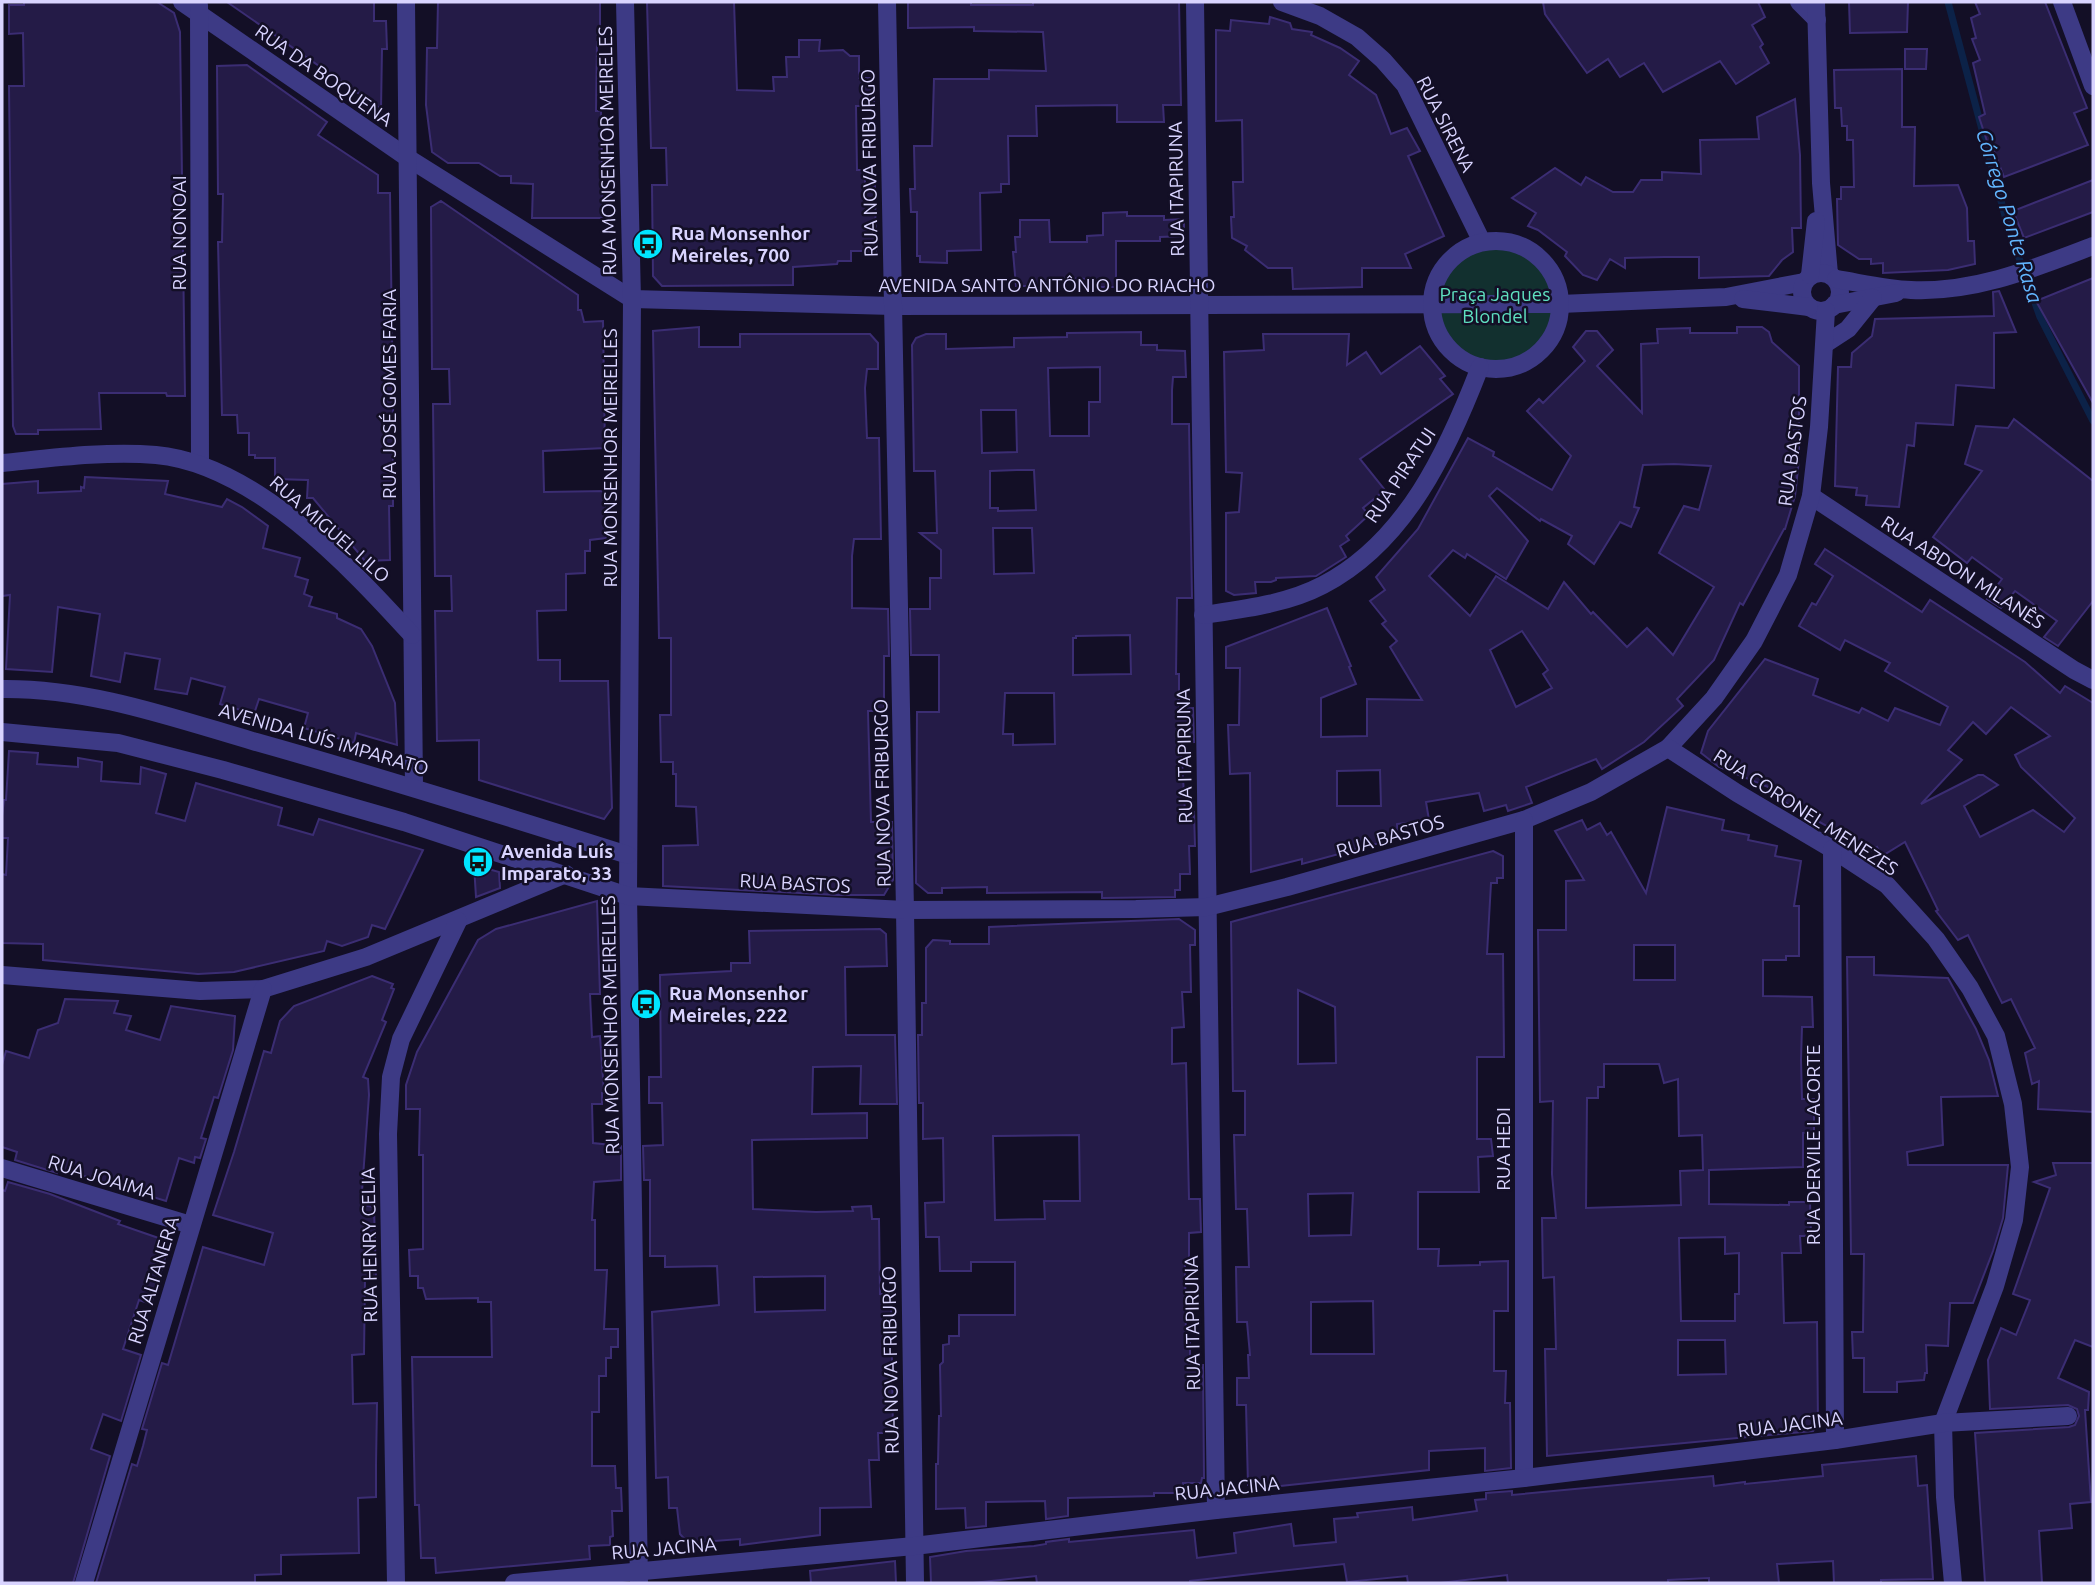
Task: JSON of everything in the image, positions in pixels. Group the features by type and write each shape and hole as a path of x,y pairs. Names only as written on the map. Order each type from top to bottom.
{"street":[{"name":"RUA DA BOQUENA","path":"182,2 199,7 408,158"},
{"name":"RUA JOSÉ GOMES FARIA","path":"406,2 414,787"},
{"name":"RUA MONSENHOR MEIRELES","path":"625,2 632,299"},
{"name":"RUA NOVA FRIBURGO","path":"887,2 915,1583"},
{"name":"RUA ITAPIRUNA","path":"1195,2 1216,1510"},
{"name":"RUA SIRENA","path":"1282,2 1320,16 1357,37 1383,60 1405,85 1482,242"},
{"path":"1799,2 1817,11 1821,183 1832,277 1840,288 1839,298 1823,308 1803,300 1801,291 1809,272 1821,183"},
{"path":"2062,2 2093,86"},
{"name":"RUA NONOAI","path":"199,7 200,464"},
{"path":"408,158 632,299"},
{"path":"1500,240 1519,245 1536,254 1549,268 1557,286 1560,304 1553,333 1535,356 1518,365 1499,369 1480,367 1460,359 1445,344 1435,326 1431,304 1441,271 1451,258 1465,247 1482,242 1500,240"},
{"name":"AVENIDA SANTO ANTÔNIO DO RIACHO","path":"1726,296 1823,308 1910,290 1985,283 2093,246"},
{"path":"1809,272 1819,272 1832,277"},
{"name":"AVENIDA SANTO ANTÔNIO DO RIACHO","path":"632,299 893,306 1560,304 1726,296 1781,286 1809,272"},
{"name":"AVENIDA SANTO ANTÔNIO DO RIACHO","path":"1832,277 1910,290"},
{"path":"1825,344 1848,329 1874,298"},
{"name":"RUA MONSENHOR MEIRELLES","path":"632,299 628,896 639,1578"},
{"name":"RUA BASTOS","path":"628,896 905,910 1208,906 1524,820 1591,792 1668,748 1714,698 1754,641 1788,575 1811,496 1825,344 1823,308"},
{"name":"RUA PIRATUI","path":"1203,615 1263,605 1322,586 1367,557 1396,525 1435,468 1458,424 1480,367"},
{"name":"RUA MIGUEL LILO","path":"2,463 108,453 158,455 200,464 251,489 297,524 366,585 412,635"},
{"name":"RUA ABDON MILANÊS","path":"1811,496 2093,680"},
{"name":"AVENIDA LUÍS IMPARATO","path":"2,689 22,689 131,704 414,787 628,855"},
{"path":"2,732 118,743 223,770 404,822 628,896"},
{"name":"RUA CORONEL MENEZES","path":"1668,748 1886,885 1936,939 1970,988 1996,1036 2014,1104 2020,1167 2014,1220 1995,1286 1943,1423"},
{"name":"RUA HEDI","path":"1524,820 1524,1478"},
{"name":"RUA DERVILE LACORTE","path":"1832,849 1835,1440"},
{"path":"2,975 200,991 263,989 366,957 566,874"},
{"name":"RUA HENRY CELIA","path":"396,1583 388,1134 391,1077 401,1039 458,921"},
{"name":"RUA ALTANERA","path":"84,1583 263,989"},
{"name":"RUA JOAIMA","path":"2,1168 191,1225"},
{"name":"RUA JACINA","path":"514,1583 639,1578 1216,1510 1524,1478 1835,1440 1943,1423 2068,1416"},
{"path":"1943,1423 1945,1497 1953,1583"}],"green space":[{"name":"Praça Jaques Blondel","path":"1495,245 1518,250 1537,263 1550,282 1555,305 1550,328 1537,347 1518,360 1495,365 1472,360 1453,347 1440,328 1435,305 1440,282 1453,263 1472,250"}],"building":[{"path":"24,2 157,2 174,13 180,32 185,396 167,396 166,393 99,393 101,429 38,430 38,434 16,434 13,426 9,86 24,86 23,33 9,34 9,5 24,5"},
{"path":"227,2 374,2 374,21 386,21 387,49 382,49 381,109"},
{"path":"438,2 600,2 596,111 601,111 603,218 532,218 533,184 511,183 511,176 500,176 479,163 448,163 432,152 426,105 427,48 437,48"},
{"path":"647,2 734,2 737,90 774,91 773,77 787,77 786,57 799,57 799,40 820,40 819,51 843,50 850,56 859,56 859,78 873,78 874,106 856,106 857,170 865,170 865,186 875,186 876,251 851,251 851,261 838,261 837,264 793,267 793,285 662,286 653,276 652,185 667,185 666,148 651,148"},
{"path":"908,2 1033,5 1033,2 1179,2 1181,105 1163,105 1164,122 1117,122 1117,105 1036,106 1037,136 1008,136 1009,184 1001,184 1001,192 980,193 981,250 947,251 947,263 920,262 920,256 917,256 917,212 911,212 910,189 915,189 914,146 932,146 934,79 989,79 989,70 1046,71 1043,32 974,31 974,27 908,28"},
{"path":"1543,2 1758,2 1765,17 1752,25 1763,44 1760,47 1769,63 1736,84 1720,61 1663,92 1644,63 1620,77 1608,59 1587,73 1545,14"},
{"path":"1849,2 1908,2 1907,32 1850,33"},
{"path":"1975,2 2045,2 2087,108 2074,113 2088,145 2004,177 1992,146 1989,147 1979,117 1985,114 1973,63 1980,60 1972,39 1976,38 1971,18 1980,14"},
{"path":"1270,17 1290,23 1292,29 1312,32 1311,35 1340,48 1359,61 1349,75 1376,95 1391,134 1407,128 1420,151 1408,156 1444,236 1405,254 1411,268 1362,268 1362,287 1293,289 1292,268 1268,268 1245,250 1247,246 1232,238 1233,182 1243,182 1242,120 1216,121 1216,30 1230,31 1231,20 1269,24"},
{"path":"1905,49 1927,49 1926,69 1905,69"},
{"path":"247,65 327,122 318,135 378,175 378,193 390,193 393,506 389,506 390,560 365,561 313,498 307,498 308,480 275,479 275,458 255,458 255,455 249,455 249,433 238,433 237,415 222,415 218,242 222,242 223,194 218,194 217,66"},
{"path":"1902,69 1902,127 1915,127 1914,186 1958,185 1967,208 1968,241 1974,241 1975,264 1948,270 1883,273 1883,263 1871,264 1871,259 1859,259 1838,245 1837,199 1841,199 1841,187 1854,187 1853,140 1847,140 1847,126 1842,126 1841,108 1835,108 1834,70"},
{"path":"1795,99 1800,155 1801,228 1792,228 1793,252 1782,260 1769,276 1699,278 1699,257 1664,257 1625,258 1625,268 1610,259 1597,280 1583,275 1565,256 1567,252 1538,230 1528,226 1536,213 1512,198 1555,168 1581,185 1586,177 1613,192 1633,192 1641,180 1662,180 1662,172 1701,174 1700,140 1759,139 1757,117"},
{"path":"2093,180 2093,212 2024,238 2013,211"},
{"path":"441,201 578,295 578,310 581,310 584,322 603,321 605,448 543,451 544,492 606,491 606,538 590,540 590,551 585,551 585,573 566,574 566,610 537,611 538,660 560,660 560,681 608,681 612,808 604,819 479,780 479,740 437,741 435,611 452,611 451,576 435,576 433,404 450,404 449,369 432,369 431,207"},
{"path":"1127,212 1127,216 1184,219 1184,236 1160,237 1160,241 1116,241 1116,287 1094,287 1094,279 1050,278 1050,286 1016,286 1013,252 1016,252 1015,237 1020,237 1020,220 1049,220 1050,242 1087,242 1087,236 1103,235 1103,213"},
{"path":"2093,278 2093,403 2036,301"},
{"path":"1999,291 2016,332 1994,333 1994,388 1956,385 1953,425 1916,423 1914,446 1907,445 1899,507 1866,505 1867,496 1856,495 1857,488 1835,486 1838,367 1851,367 1852,353 1872,336 1875,319 1994,316 1993,292"},
{"path":"699,327 699,347 740,347 740,334 870,334 878,343 878,369 867,369 865,388 867,438 879,438 881,539 854,539 852,608 888,609 889,656 884,656 884,711 868,711 871,822 892,822 893,880 884,895 663,886 663,846 698,845 696,807 676,806 676,774 673,774 673,762 661,762 660,715 671,715 671,638 659,638 653,331"},
{"path":"1737,327 1762,327 1769,332 1772,342 1799,366 1799,460 1795,496 1785,529 1743,605 1740,603 1714,660 1677,699 1683,706 1644,742 1602,769 1596,759 1526,787 1532,803 1508,811 1506,805 1484,811 1479,793 1426,802 1429,820 1397,824 1398,838 1302,864 1302,859 1251,872 1250,773 1230,774 1228,725 1239,725 1240,668 1226,668 1226,647 1327,608 1356,684 1321,698 1321,737 1367,736 1367,699 1422,700 1390,647 1397,641 1382,624 1386,621 1370,601 1385,590 1376,577 1418,529 1468,438 1494,452 1493,456 1552,490 1571,456 1527,411 1539,399 1543,403 1585,361 1573,347 1586,331 1597,331 1613,350 1597,366 1642,413 1641,344 1658,343 1657,329 1690,328 1690,333 1737,333","holes":["1643,465 1711,466 1699,510 1684,506 1659,553 1714,587 1673,655 1647,628 1627,647 1593,612 1591,614 1564,582 1548,609 1496,576 1470,616 1429,576 1453,550 1465,558 1467,554 1506,579 1528,541 1489,496 1497,488 1540,521 1541,519 1572,536 1568,544 1594,564 1620,522 1631,527 1639,508 1634,507","1522,631 1548,670 1543,674 1552,688 1516,707 1490,650","1380,770 1381,806 1337,806 1337,771"]},
{"path":"1141,332 1141,345 1157,345 1157,350 1185,351 1186,377 1173,377 1172,424 1189,424 1192,598 1177,598 1176,674 1179,674 1179,709 1193,708 1194,742 1181,743 1185,812 1194,812 1195,846 1189,846 1190,874 1180,874 1180,890 1175,890 1175,897 1102,898 1102,892 987,893 987,887 942,888 942,893 928,893 916,883 917,712 939,712 939,655 911,655 910,609 930,609 930,578 941,578 941,550 920,533 937,533 935,471 914,471 912,345 916,338 926,334 946,334 946,349 1014,347 1014,338 1067,337 1067,333","holes":["1100,367 1100,402 1089,402 1089,436 1050,436 1048,368","981,410 1016,410 1017,452 982,453","1034,470 1036,510 998,511 998,508 990,508 990,471","993,528 1032,528 1034,573 994,574","1130,635 1131,674 1073,675 1073,638","1005,693 1054,693 1055,744 1013,745 1013,734 1003,734"]},
{"path":"1263,334 1349,334 1347,365 1366,352 1381,374 1420,346 1445,376 1440,379 1453,394 1360,459 1385,490 1363,508 1369,515 1346,536 1349,540 1340,546 1346,557 1316,576 1255,582 1256,593 1234,595 1226,591 1226,513 1239,512 1242,473 1226,472 1224,352 1264,350"},
{"path":"2014,419 2093,481 2093,601 2058,646 2044,637 2057,621 2015,591 2001,608 1987,599 2002,579 1972,557 1967,563 1933,537 1982,471 1965,464 1976,426 2008,428"},
{"path":"85,477 168,481 165,494 222,507 227,499 268,526 263,548 300,558 295,576 308,580 304,594 312,597 309,606 337,614 337,618 361,629 372,646 395,703 397,745 356,733 354,743 304,728 308,713 259,699 254,714 220,704 225,687 191,678 187,694 155,689 160,659 125,653 120,682 91,676 100,614 58,607 52,672 6,669 10,595 2,596 2,484 38,481 38,493 81,491"},
{"path":"1825,549 1922,612 1930,600 2025,662 2060,693 2065,686 2093,703 2093,1112 2038,1109 2039,1081 2032,1084 2025,1053 2035,1048 2011,999 2002,1003 1968,935 1958,940 1936,911 1938,910 1905,842 1882,856 1877,847 1871,851 1770,794 1773,789 1719,767 1701,753 1708,731 1765,659 1818,679 1813,695 1859,713 1862,708 1888,721 1895,708 1940,725 1948,707 1885,671 1890,663 1845,640 1840,650 1799,626 1812,603 1816,605 1833,576 1815,564","holes":["2011,707 2050,736 2015,755 2021,767 2075,818 2064,832 2033,810 1980,837 1964,806 1998,785 1983,775 1978,775 1921,804 1962,760 1948,750 1973,722 1986,734"]},
{"path":"9,751 38,753 37,764 78,767 78,758 102,762 101,781 140,784 141,767 166,774 156,813 185,821 196,783 282,808 278,825 313,835 319,819 423,850 385,929 372,925 368,937 342,946 327,941 324,951 234,972 198,974 43,960 43,944 2,943 2,874 6,875 8,838 2,838 2,816 6,800"},
{"path":"1667,807 1724,820 1722,830 1749,835 1748,840 1777,846 1775,856 1801,861 1794,906 1799,906 1799,956 1786,956 1786,960 1763,960 1763,996 1812,997 1813,1027 1802,1027 1801,1060 1802,1099 1814,1099 1814,1132 1803,1133 1803,1167 1709,1170 1709,1204 1789,1205 1789,1202 1810,1202 1811,1236 1800,1236 1801,1253 1782,1253 1784,1323 1817,1322 1818,1424 1813,1431 1547,1456 1545,1349 1556,1349 1554,1277 1543,1278 1542,1218 1556,1218 1552,1174 1553,1101 1540,1102 1538,930 1566,930 1566,881 1584,880 1555,831 1582,820 1587,830 1600,823 1607,835 1611,832 1646,893","holes":["1634,945 1675,945 1675,980 1634,980","1604,1064 1659,1064 1664,1083 1678,1079 1679,1136 1702,1135 1703,1170 1680,1171 1681,1205 1586,1208 1587,1098 1598,1098 1598,1087 1604,1087","1725,1237 1725,1254 1739,1253 1739,1294 1735,1294 1735,1321 1681,1321 1679,1238","1678,1340 1725,1340 1726,1374 1678,1375"]},
{"path":"1493,851 1503,856 1503,878 1497,878 1497,883 1491,883 1487,954 1503,954 1504,1057 1477,1057 1477,1139 1491,1139 1493,1156 1478,1157 1479,1192 1418,1192 1418,1249 1439,1249 1438,1266 1508,1261 1508,1311 1494,1311 1494,1371 1506,1371 1505,1403 1510,1403 1511,1468 1485,1471 1485,1448 1429,1451 1429,1470 1271,1487 1248,1485 1246,1405 1237,1405 1237,1378 1249,1378 1250,1355 1247,1322 1237,1322 1236,1267 1249,1267 1247,1209 1236,1209 1234,1135 1245,1135 1245,1091 1233,1091 1231,922","holes":["1298,990 1335,1007 1336,1063 1298,1064","1353,1193 1351,1235 1309,1236 1308,1194","1373,1301 1374,1354 1311,1354 1311,1302"]},
{"path":"474,865 499,872 500,888 476,897"},
{"path":"597,901 600,994 590,994 592,1037 600,1036 604,1093 602,1104 592,1104 593,1143 621,1146 621,1180 594,1182 592,1220 595,1220 595,1270 607,1270 604,1329 618,1329 618,1347 611,1347 611,1358 606,1358 606,1376 599,1376 599,1412 592,1412 592,1466 615,1466 616,1488 621,1488 622,1511 612,1511 613,1536 610,1537 610,1545 589,1546 590,1559 436,1573 435,1558 421,1558 419,1505 415,1505 412,1357 492,1357 491,1302 478,1302 478,1298 426,1299 423,1288 418,1288 418,1276 410,1276 409,1250 423,1249 423,1155 419,1155 420,1109 406,1109 406,1085 417,1052 478,940 496,929"},
{"path":"1179,919 1195,930 1195,945 1190,945 1191,992 1182,992 1184,1027 1172,1028 1172,1064 1186,1063 1189,1199 1200,1199 1201,1232 1189,1233 1189,1265 1185,1265 1186,1339 1190,1339 1190,1365 1203,1365 1204,1478 1201,1483 1183,1483 1183,1493 1068,1498 1068,1516 1046,1519 1045,1501 986,1502 986,1526 966,1528 965,1508 936,1509 936,1464 941,1416 940,1365 943,1362 943,1345 949,1344 949,1336 959,1336 959,1315 1015,1315 1015,1262 971,1262 971,1271 940,1271 939,1237 926,1237 925,1203 944,1202 943,1138 923,1139 923,1103 919,1103 918,1035 922,1035 922,1003 926,1003 926,948 933,940 950,941 950,944 989,944 989,927","holes":["1079,1135 1080,1201 1044,1201 1045,1219 995,1220 993,1136"]},
{"path":"880,929 886,934 887,966 845,967 846,1035 895,1035 897,1104 860,1104 861,1066 813,1067 812,1114 867,1113 867,1138 752,1140 753,1209 816,1212 853,1211 852,1207 871,1206 872,1219 879,1219 880,1294 891,1294 893,1433 878,1433 879,1460 869,1460 871,1507 820,1508 820,1535 740,1545 740,1539 688,1543 680,1534 677,1508 669,1508 668,1477 656,1478 652,1312 719,1305 717,1266 665,1267 665,1256 650,1256 650,1180 644,1180 643,1146 663,1145 662,1103 649,1103 649,1077 661,1077 660,975 731,971 731,963 750,963 749,931","holes":["825,1276 825,1310 755,1312 754,1277"]},
{"path":"1847,957 1874,957 1874,975 1948,978 1976,1029 1989,1060 1998,1096 1941,1097 1943,1145 1907,1152 1908,1165 2008,1165 2003,1218 1973,1303 1950,1303 1948,1346 1926,1345 1927,1373 1924,1380 1897,1382 1897,1392 1864,1392 1864,1358 1853,1358 1852,1332 1863,1332 1864,1254 1851,1254"},
{"path":"372,976 393,984 391,988 394,989 382,1020 386,1022 363,1077 368,1079 369,1095 361,1205 374,1207 376,1278 365,1278 364,1354 352,1355 353,1404 377,1403 376,1497 358,1498 359,1553 281,1555 281,1574 255,1575 255,1583 96,1583 132,1464 137,1466 143,1446 147,1430 142,1429 162,1363 168,1365 203,1247 264,1265 273,1233 213,1215 264,1051 271,1053 280,1021 294,1006"},
{"path":"65,999 118,1001 114,1013 131,1016 126,1030 160,1040 171,1006 235,1016 233,1050 218,1098 214,1097 201,1138 206,1139 200,1158 195,1157 194,1163 179,1158 166,1201 58,1168 57,1173 15,1160 17,1152 2,1147 2,1065 6,1051 29,1058 38,1030 58,1023"},
{"path":"2053,1163 2093,1163 2093,1347 2075,1340 2058,1378 2089,1392 2088,1410 2085,1410 2091,1502 2070,1504 2072,1528 2039,1531 2042,1583 1985,1583 1975,1433 2069,1427 2075,1425 2079,1416 2077,1409 2068,1405 1990,1409 1988,1360 2001,1328 2016,1335 2030,1300 2013,1294 2050,1188 2034,1182 2056,1175"},
{"path":"8,1182 50,1194 120,1221 118,1224 170,1242 151,1304 139,1300 123,1349 141,1355 121,1421 103,1414 91,1449 110,1456 73,1583 2,1583 2,1190 5,1191"},
{"path":"1916,1456 1918,1486 1927,1485 1933,1579 1834,1583 1833,1561 1777,1564 1779,1583 1709,1583 1709,1578 1668,1580 1668,1583 1508,1583 1507,1575 1440,1583 1408,1583 1407,1576 1347,1582 1344,1564 1190,1583 1037,1583 1036,1576 973,1583 931,1583 930,1557 966,1551 1034,1546 1069,1539 1069,1542 1194,1530 1197,1558 1236,1553 1234,1533 1291,1524 1294,1546 1336,1542 1334,1519 1358,1517 1357,1513 1412,1507 1413,1520 1477,1511 1475,1500 1486,1499 1486,1493 1512,1491 1512,1495 1713,1476 1714,1486 1745,1484 1823,1476 1822,1465"},
{"path":"895,1561 896,1583 811,1583 810,1571"}],"waterway":[{"name":"Córrego Ponte Rasa","path":"1948,2 2008,227 2040,317 2093,421"}],"place":[{"name":"Rua Monsenhor Meireles, 700","path":"648,244"},
{"name":"Avenida Luís Imparato, 33","path":"478,862"},
{"name":"Rua Monsenhor Meireles, 222","path":"646,1004"}]}
